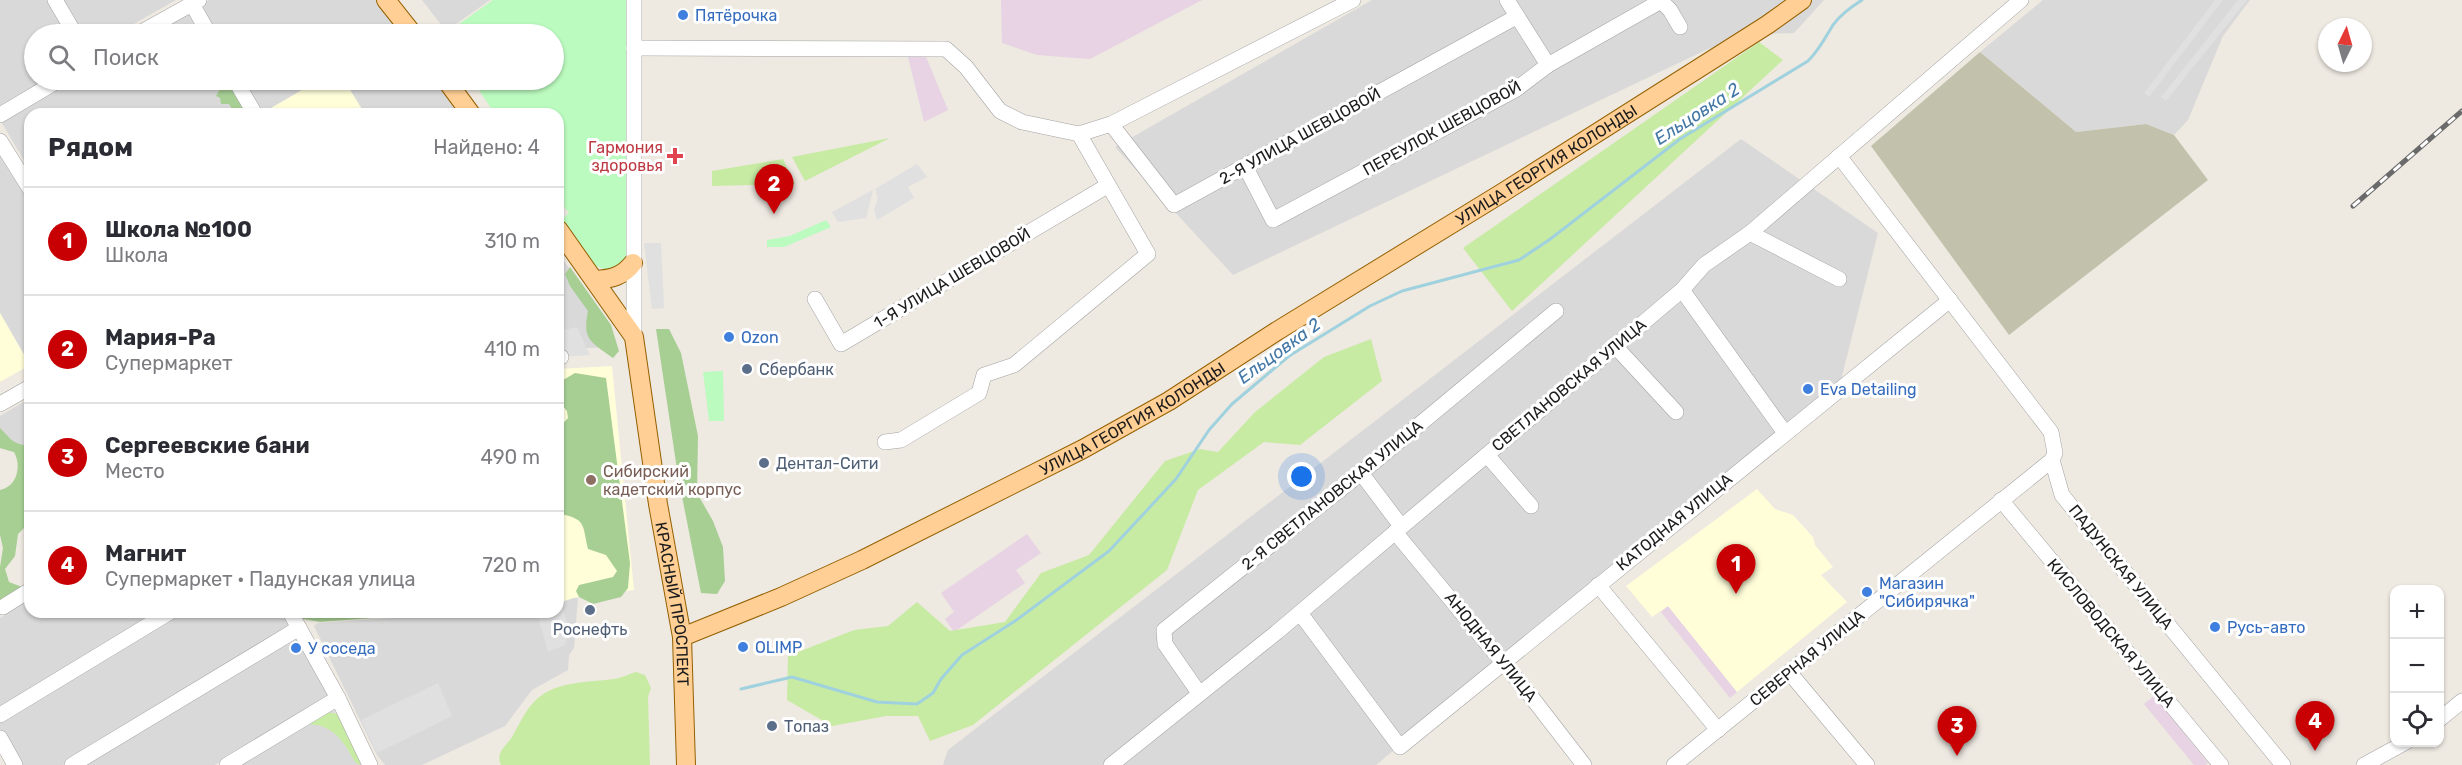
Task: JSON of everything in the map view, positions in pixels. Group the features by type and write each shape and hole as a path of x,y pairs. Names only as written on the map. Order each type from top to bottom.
{"main road":[{"path":"387,0 405,24"},
{"name":"УЛИЦА ГЕОРГИЯ КОЛОНДЫ","path":"682,637 764,605 862,560 1083,449 1131,422 1502,193 1767,25 1802,0"},
{"path":"453,90 467,108"},
{"path":"564,237 634,337"},
{"path":"596,280 619,276 633,262"},
{"name":"КРАСНЫЙ ПРОСПЕКТ","path":"634,337 658,504 682,637 686,765"}],"street":[{"path":"55,0 69,24"},
{"path":"634,0 634,337"},
{"path":"634,48 946,49 966,67 1000,111 1022,122 1079,134 1111,124 1353,0"},
{"path":"1507,0 1548,65"},
{"name":"СВЕТЛАНОВСКАЯ УЛИЦА","path":"1111,765 1300,613 1682,290 1704,265 1728,246 1750,233 2021,0"},
{"path":"1660,1 1670,10 1680,27"},
{"name":"ПЕРЕУЛОК ШЕВЦОВОЙ","path":"1245,166 1273,220 1515,90 1548,65 1660,1"},
{"path":"155,24 190,3 202,24"},
{"name":"2-Я УЛИЦА ШЕВЦОВОЙ","path":"1111,124 1174,206 1516,17"},
{"path":"0,115 42,90"},
{"path":"241,90 251,108"},
{"path":"885,442 901,440 979,393 984,375 1014,365 1148,254 1079,134"},
{"path":"0,141 24,179"},
{"name":"ПАДУНСКАЯ УЛИЦА","path":"1839,156 2051,432 2055,453 2052,460 2062,495 2283,765"},
{"name":"1-Я УЛИЦА ШЕВЦОВОЙ","path":"815,299 841,344 1107,186"},
{"path":"1750,233 1839,279"},
{"path":"1682,290 1785,433"},
{"name":"КАТОДНАЯ УЛИЦА","path":"1300,613 1400,747 1505,664 1598,585 1950,300"},
{"name":"2-Я СВЕТЛАНОВСКАЯ УЛИЦА","path":"1198,693 1166,644 1164,630 1556,311"},
{"path":"1615,346 1676,412"},
{"path":"0,404 24,390"},
{"path":"1487,454 1531,506"},
{"name":"СЕВЕРНАЯ УЛИЦА","path":"1674,765 2052,460"},
{"name":"АНОДНАЯ УЛИЦА","path":"1361,472 1398,529 1584,765"},
{"name":"КИСЛОВОДСКАЯ УЛИЦА","path":"2001,500 2221,765"},
{"path":"1598,585 1718,730"},
{"path":"3,607 24,594"},
{"path":"0,715 160,618"},
{"path":"293,618 338,698 370,765"},
{"path":"72,765 299,628"},
{"path":"1790,672 1867,765"},
{"path":"227,765 338,698"},
{"path":"2444,715 2462,701"},
{"path":"0,738 15,765"},
{"path":"2364,765 2397,747"}],"shaded area":[{"path":"0,0 48,0 62,24 24,24 24,90 27,90 0,106"},
{"path":"61,0 176,0 134,24 75,24"},
{"path":"209,0 377,0 395,24 208,24 198,6"},
{"path":"422,0 490,0 456,24 441,24"},
{"path":"1001,0 1202,0 1090,59 1037,55 1002,43"},
{"path":"1372,0 1824,0 1794,33 1754,34 1708,49 1233,275 1115,147"},
{"path":"2043,0 2250,0 2223,36 2188,120 2174,135 2146,124 2076,132 1980,52"},
{"path":"2215,0 2223,0 2149,97 2144,93"},
{"path":"2238,0 2247,0 2166,101 2161,97"},
{"path":"189,13 195,24 170,24"},
{"path":"924,52 948,110 924,122 908,57"},
{"path":"1980,52 2076,132 2146,124 2174,135 2208,180 2009,335 1871,146"},
{"path":"59,90 233,90 243,108 28,108"},
{"path":"246,90 442,90 454,108 256,108"},
{"path":"302,90 350,90 361,108 271,108"},
{"path":"24,110 24,161 2,123"},
{"path":"1741,139 1878,233 1841,380 1376,765 943,765 948,750"},
{"path":"0,151 24,190 24,355 0,313"},
{"path":"917,164 927,177 908,187 914,198 877,220 874,210 878,198 875,189"},
{"path":"873,190 866,218 838,222 832,212"},
{"path":"644,243 661,243 664,308 652,309"},
{"path":"564,261 577,279 615,347 564,349"},
{"path":"0,313 24,355 24,368 0,382"},
{"path":"577,327 590,355 564,357 564,330"},
{"name":"Сибирский кадетский корпус","path":"612,366 634,590 564,601 564,369"},
{"path":"24,402 24,455 0,448 0,416"},
{"path":"1757,489 1775,509 1793,515 1813,537 1815,545 1833,567 1821,575 1847,602 1737,692 1668,606 1652,617 1626,586"},
{"path":"1027,534 1041,553 1016,570 1025,583 954,632 945,619 954,612 941,593"},
{"path":"578,597 574,648 569,655 568,670 532,690 505,726 422,765 385,765 377,755 314,626 318,623 392,618 564,618 564,601"},
{"path":"24,602 24,618 150,618 0,706 0,618"},
{"path":"1668,606 1737,692 1730,698 1661,612"},
{"path":"564,612 569,630 565,645 548,652 539,618 564,618"},
{"path":"169,618 288,618 293,626 63,765 20,765 0,730 0,718"},
{"path":"296,635 331,695 215,765 84,765"},
{"path":"438,683 452,716 377,753 361,720"},
{"path":"2154,696 2208,763 2194,765 2144,704"},
{"path":"333,709 364,765 238,765"}],"green space":[{"path":"493,0 626,0 625,262 609,271 596,266 564,222 564,217 569,213 564,207 564,108 491,108 479,90 564,90 564,24 459,24"},
{"path":"1759,42 1783,60 1512,311 1463,248"},
{"path":"219,90 238,90 248,108 231,108 229,104 221,104 220,98 216,96"},
{"path":"890,138 805,181 792,157"},
{"path":"783,159 795,184 712,186 712,171"},
{"path":"826,220 831,227 784,247 767,247 767,240 790,236"},
{"path":"570,267 611,325 619,351 613,358 594,344 587,334 588,311 570,286 565,274"},
{"path":"656,329 669,329 681,353 698,436 697,493 713,521 723,547 725,581 717,594 701,593 678,476"},
{"path":"1371,339 1382,381 1300,445 1264,442 1198,490 1167,570 973,725 930,741 918,716 886,716 832,726 787,700 788,656 854,630 888,626 917,602 950,631 1005,622 1041,573 1089,555 1165,461 1200,449 1218,452 1255,412 1324,357"},
{"path":"723,371 724,421 709,421 703,372"},
{"name":"Сибирский кадетский корпус","path":"575,373 606,378 630,563 628,588 621,597 593,604 579,597 576,591 579,585 613,577 617,571 606,555 588,549 583,528 578,520 564,515 564,422 568,418 564,407 564,379"},
{"path":"0,428 16,443 24,445 24,528 18,534 15,556 5,569 9,582 24,588 24,602 17,597 0,603 0,567 3,548 0,535 0,490 6,488 14,480 18,463 14,452 0,448"},
{"path":"302,618 372,618 320,622"},
{"path":"636,672 645,675 651,688 648,697 650,765 501,765 499,757 502,750 528,709 542,695 558,687 617,678"},
{"path":"325,712 339,714 361,756 360,765 355,762 341,740 329,729 304,725"}],"waterway":[{"name":"Ельцовка 2","path":"741,689 792,677 877,702 917,704 933,693 941,679 962,655 1015,621 1109,551 1176,479 1209,430 1232,404 1289,356 1370,306 1402,291 1519,260 1549,240 1680,139 1808,61 1836,21 1862,0"}],"railway":[{"path":"2353,206 2462,111"}],"place":[{"name":"Пятёрочка","path":"683,15"},
{"name":"Гармония здоровья","path":"675,156"},
{"name":"Мария-Ра","path":"774,214"},
{"name":"Ozon","path":"729,337"},
{"name":"Сбербанк","path":"747,369"},
{"name":"Eva Detailing","path":"1808,389"},
{"name":"Дентал-Сити","path":"764,463"},
{"name":"Сибирский кадетский корпус","path":"591,480"},
{"name":"Магазин \"Сибирячка\"","path":"1867,592"},
{"name":"Школа №100","path":"1736,594"},
{"name":"Роснефть","path":"590,610"},
{"name":"Русь-авто","path":"2215,627"},
{"name":"OLIMP","path":"743,647"},
{"name":"У соседа","path":"296,648"},
{"name":"Топаз","path":"772,726"},
{"name":"Магнит","path":"2315,751"},
{"name":"Сергеевские бани","path":"1957,756"}]}
